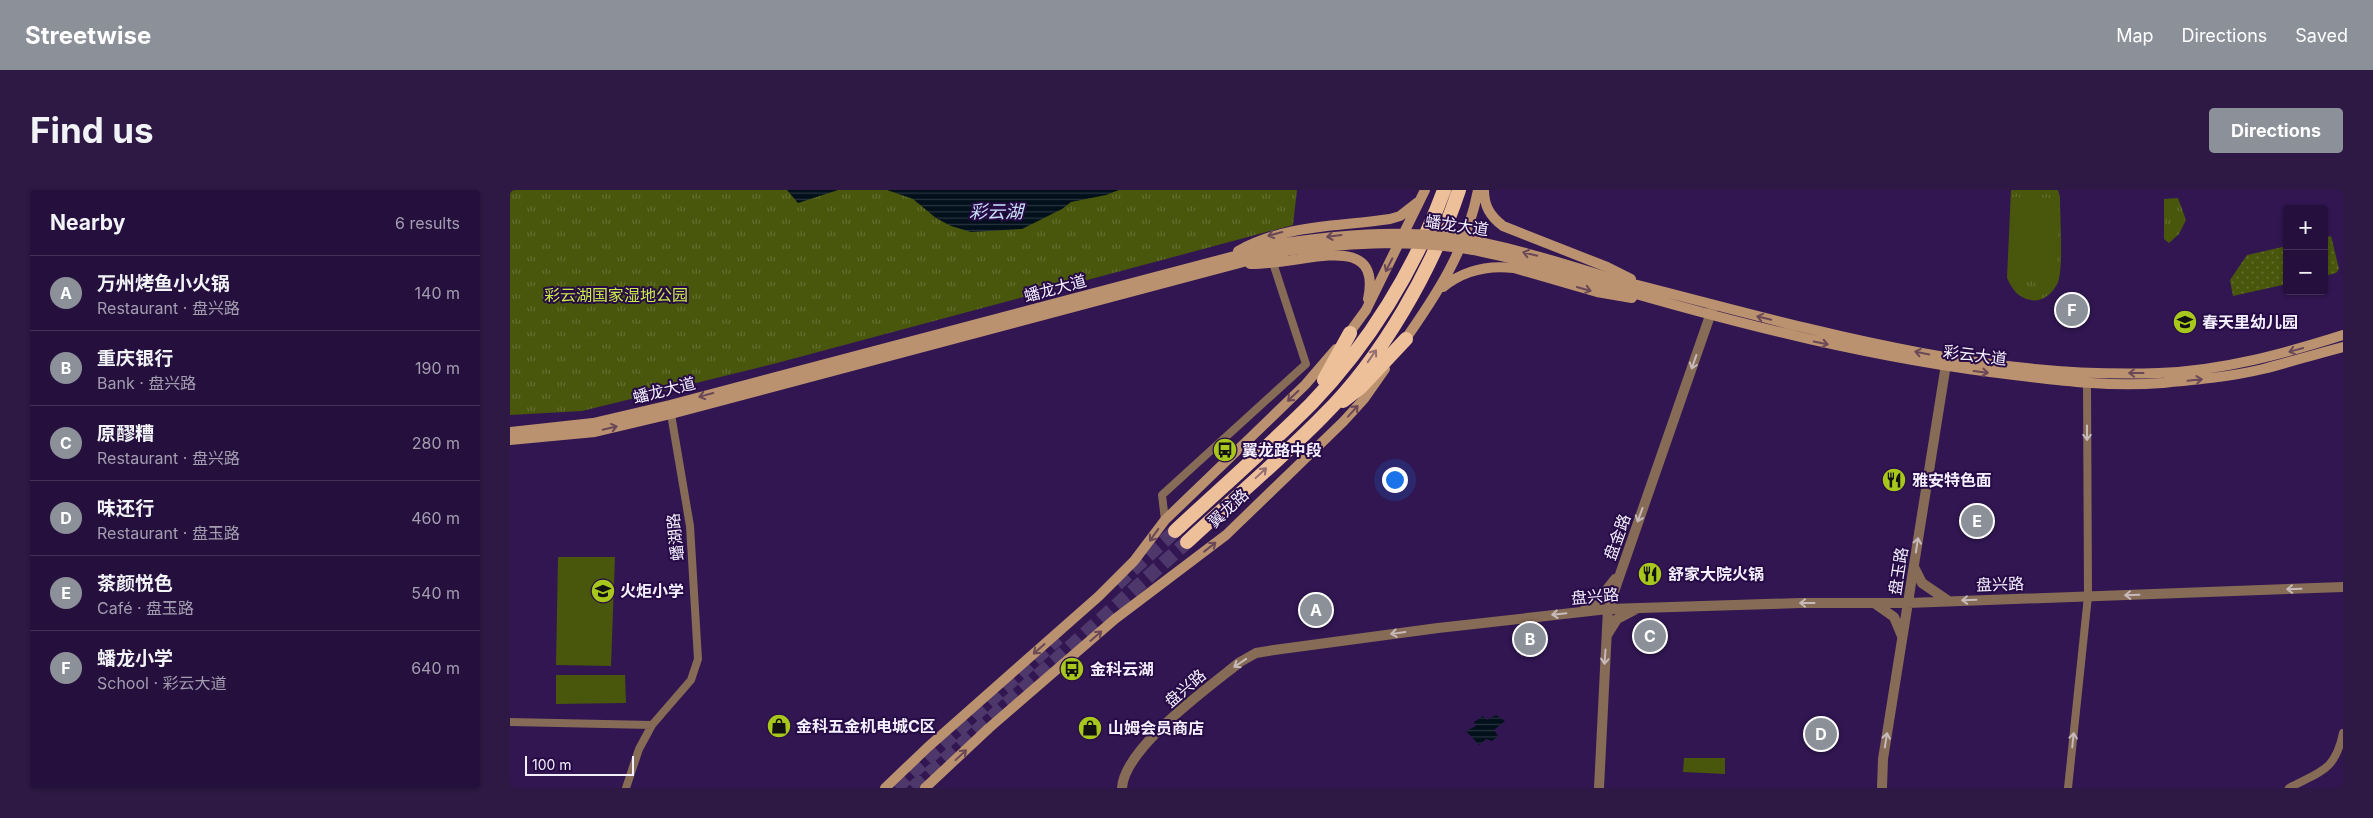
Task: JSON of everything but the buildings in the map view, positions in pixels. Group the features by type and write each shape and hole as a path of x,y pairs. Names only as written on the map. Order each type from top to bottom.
{"highway":[{"name":"翼龙路","path":"1175,531 1311,404 1355,353 1380,318 1420,247 1444,190"},
{"name":"翼龙路","path":"1187,542 1324,415 1367,364 1411,296 1435,252 1459,190"},
{"path":"1311,404 1350,333"},
{"path":"1324,415 1353,394 1406,339"}],"main road":[{"name":"翼龙路","path":"925,788 989,728 1115,619 1226,535 1343,422 1364,399 1440,290 1469,226 1478,190"},
{"path":"1484,190 1485,204 1490,213 1503,226 1607,266 1650,288"},
{"path":"1229,261 1256,241 1276,234 1306,228 1390,219 1408,211 1423,195"},
{"path":"886,788 898,775 1099,596 1134,562 1165,520 1305,384 1350,333 1366,310 1423,195"},
{"name":"蟠龙大道","path":"510,432 593,423 670,405 1284,247 1340,235 1380,234 1450,237 1545,258 1609,282"},
{"path":"1229,261 1273,263 1334,255 1351,257 1365,265 1370,280 1366,310"},
{"name":"蟠龙大道","path":"510,440 595,432 671,414 1229,261"},
{"path":"1440,290 1462,274 1487,267 1502,267 1514,268 1597,292 1656,300"},
{"name":"彩云大道","path":"1609,282 1650,288 1712,310 1820,343 2087,384 2160,383 2224,376 2262,370 2343,346"},
{"name":"彩云大道","path":"1609,282 1656,300 1712,310"},
{"name":"彩云大道","path":"1946,363 2087,373 2160,373 2257,360 2343,336"},
{"path":"897,788 898,775"}],"street":[{"path":"1165,520 1162,495 1306,364 1273,263"},
{"name":"盘金路","path":"1599,788 1608,609 1712,310"},
{"name":"盘玉路","path":"1882,788 1883,759 1946,363"},
{"path":"2068,788 2088,596 2087,384"},
{"name":"蟠湖路","path":"626,788 639,749 652,725 691,680 698,659 690,526 671,414"},
{"path":"1914,566 1922,583 1947,600"},
{"path":"1583,612 1601,597 1620,572"},
{"name":"盘兴路","path":"1122,788 1122,780 1132,759 1145,743 1240,662 1256,653 1438,628 1639,607 1908,603 1947,600 2343,587"},
{"path":"1874,603 1894,617 1903,637"},
{"path":"1606,636 1617,619 1639,607"},
{"path":"510,722 652,725"},
{"path":"2289,788 2330,764 2338,754 2343,733"}],"green space":[{"name":"彩云湖国家湿地公园","path":"510,190 1297,190 1293,225 777,363 582,411 510,415"},
{"path":"2011,190 2058,190 2060,197 2061,250 2059,279 2049,295 2040,300 2026,299 2019,295 2007,278"},
{"path":"2011,197 2059,198 2057,277 2009,276"},
{"path":"2178,198 2186,220 2179,234 2169,243 2164,239 2164,199"},
{"path":"2331,236 2339,269 2336,273 2328,275 2328,250 2328,237"},
{"path":"2283,247 2283,285 2233,296 2230,280 2247,255"},
{"path":"558,557 615,557 611,666 556,665"},
{"path":"556,675 625,675 626,703 556,704"},
{"path":"1684,758 1725,758 1725,774 1683,772"}],"water":[{"path":"787,190 838,190 798,203"},
{"name":"彩云湖","path":"887,190 1119,190 1106,195 1071,202 1062,209 1022,229 971,232 951,226 936,218 913,199"},
{"path":"1496,715 1505,721 1494,730 1498,736 1492,741 1486,739 1479,745 1466,731 1476,726 1474,722 1483,716 1487,720"}],"tunnel":[{"path":"1117,584 1175,531"},
{"path":"913,788 1187,542"},
{"path":"896,788 1058,638"}],"place":[{"name":"蟠龙小学","path":"2072,310"},
{"name":"春天里幼儿园","path":"2185,322"},
{"name":"翼龙路中段","path":"1225,450"},
{"name":"雅安特色面","path":"1894,480"},
{"name":"茶颜悦色","path":"1977,521"},
{"name":"舒家大院火锅","path":"1650,574"},
{"name":"火炬小学","path":"603,591"},
{"name":"万州烤鱼小火锅","path":"1316,610"},
{"name":"原醪糟","path":"1650,636"},
{"name":"重庆银行","path":"1530,639"},
{"name":"金科云湖","path":"1072,669"},
{"name":"金科五金机电城C区","path":"779,726"},
{"name":"山姆会员商店","path":"1090,728"},
{"name":"味还行","path":"1821,734"}]}
